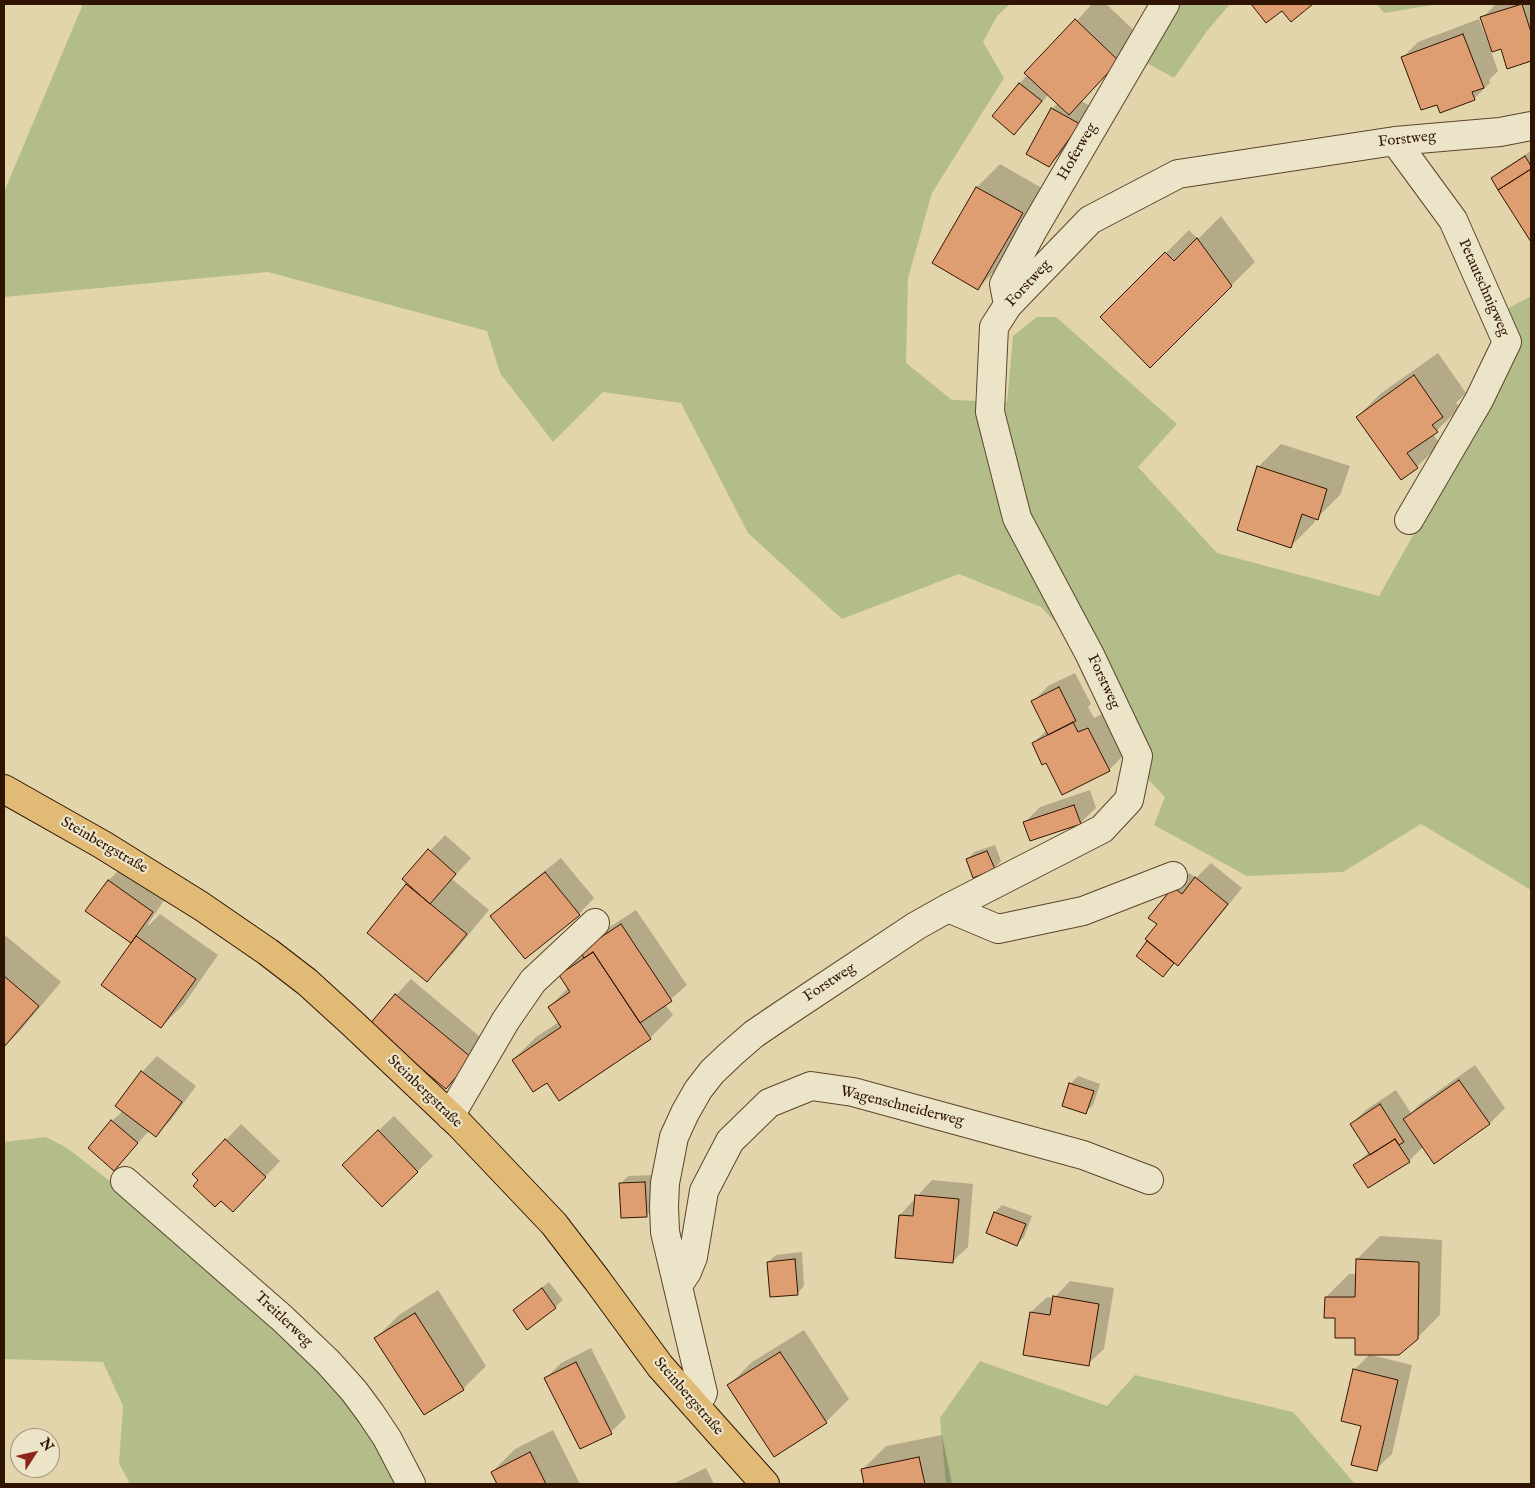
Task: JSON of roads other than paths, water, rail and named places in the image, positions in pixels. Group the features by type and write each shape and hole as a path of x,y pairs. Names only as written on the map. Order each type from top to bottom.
{"main road":[{"name":"Steinbergstraße","path":"4,789 156,877 268,952 314,988 450,1116 524,1190 554,1224 598,1280 660,1366 765,1484"}],"street":[{"name":"Hoferweg","path":"1008,304 1004,284 1033,230 1165,4"},
{"name":"Forstweg","path":"696,1406 703,1393 665,1232 665,1183 674,1137 685,1112 698,1090 712,1072 754,1034 908,932 948,908 1102,829 1129,800 1138,756 1090,655 1017,518 990,412 994,327 1008,304 1090,220 1178,174 1395,141 1500,132 1531,126"},
{"name":"Petautschnigweg","path":"1395,141 1453,220 1507,342 1479,400 1408,520"},
{"path":"948,908 998,929 1083,911 1173,876"},
{"path":"450,1116 506,1020 533,981 595,923"},
{"name":"Wagenschneiderweg","path":"678,1284 687,1272 692,1257 704,1190 730,1141 769,1103 810,1086 853,1092 1073,1152 1150,1180"},
{"name":"Treitlerweg","path":"125,1181 282,1318 328,1362 354,1391 371,1414 387,1438 411,1484"}]}
